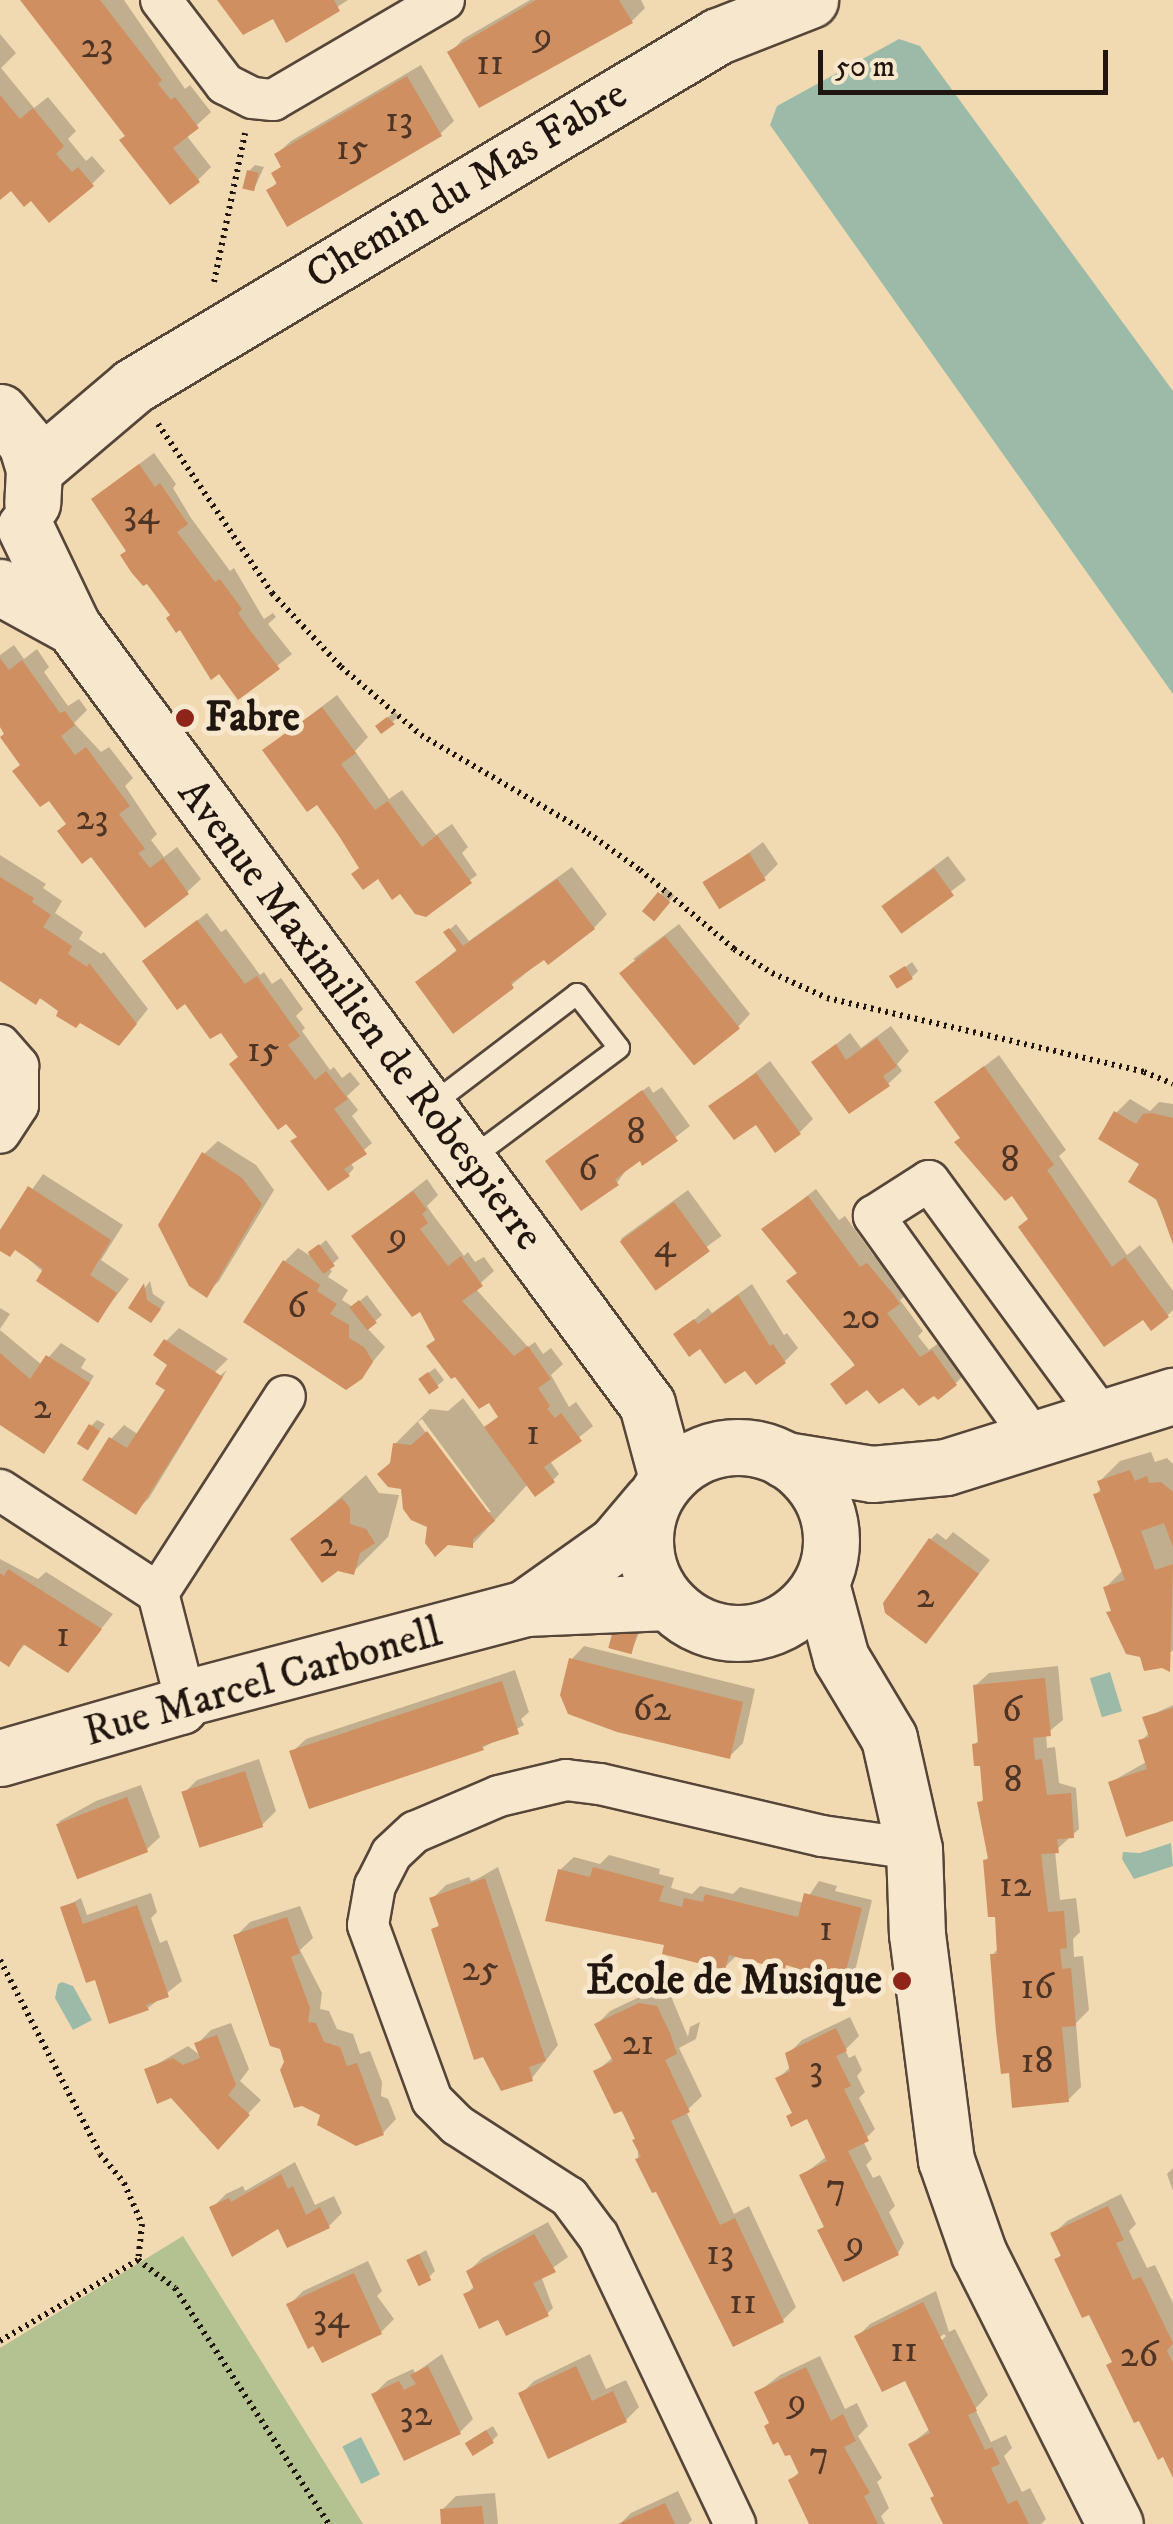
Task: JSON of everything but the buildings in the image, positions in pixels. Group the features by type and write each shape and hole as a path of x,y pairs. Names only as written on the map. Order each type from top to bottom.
{"street":[{"path":"161,0 225,84 253,98 274,100 444,0"},
{"name":"Chemin du Mas Fabre","path":"34,470 133,386 718,36 810,0"},
{"name":"Chemin du Mas Fabre","path":"0,404 31,408 133,386"},
{"path":"0,412 26,444 34,470 34,499 12,541"},
{"name":"Avenue Maximilien de Robespierre","path":"12,541 647,1404 721,1448"},
{"name":"Avenue Maximilien de Robespierre","path":"0,587 73,627"},
{"path":"0,1044 18,1066 18,1106 0,1132"},
{"path":"1036,1441 874,1216 930,1180 1104,1420"},
{"path":"158,1592 285,1396"},
{"path":"856,1690 830,1670 744,1634 716,1631 690,1620 668,1602 653,1579 645,1554 645,1526 660,1489 701,1453 721,1448 744,1446 786,1460 872,1474 946,1467 1173,1396"},
{"name":"Avenue Maximilien de Robespierre","path":"647,1404 660,1489"},
{"path":"786,1460 806,1477 822,1499 830,1526 826,1568 841,1658 856,1690 889,1738 914,1849 917,1934 946,2160 979,2254 1114,2524"},
{"path":"744,1634 775,1626 801,1608 826,1568 872,1517 946,1467"},
{"name":"Rue Marcel Carbonell","path":"525,1608 615,1544 660,1489"},
{"path":"0,1490 158,1592 185,1698"},
{"name":"Rue Marcel Carbonell","path":"0,1758 180,1706 185,1698 525,1608 668,1602"},
{"path":"735,2524 598,2236 569,2197 457,2125 432,2100 368,1925 375,1886 391,1854 415,1832 499,1796 566,1780 600,1784 822,1836 914,1849"}],"lane":[{"path":"430,1106 577,994 619,1048 469,1160"}],"path":[{"path":"208,341 214,279 253,98"},
{"path":"133,386 272,593 342,667 421,735 588,833 640,870 734,949 772,973 827,998 1144,1072 1173,1084"},
{"path":"0,1960 100,2154 124,2183 142,2224 138,2260"},
{"path":"0,2341 138,2260"},
{"path":"138,2260 174,2288 328,2524"}],"green space":[{"path":"183,2236 363,2524 0,2524 0,2348"}],"shaded area":[{"path":"899,39 920,46 1173,391 1173,694 770,125 777,106"},
{"path":"1110,1672 1122,1711 1102,1717 1090,1678"},
{"path":"1171,1843 1173,1866 1134,1879 1122,1859 1123,1852 1140,1853"},
{"path":"62,1982 73,1986 92,2020 73,2030 55,1998"},
{"path":"361,2437 380,2474 361,2484 342,2447"}],"place":[{"name":"Fabre","path":"185,718"},
{"name":"École de Musique","path":"902,1981"}]}
